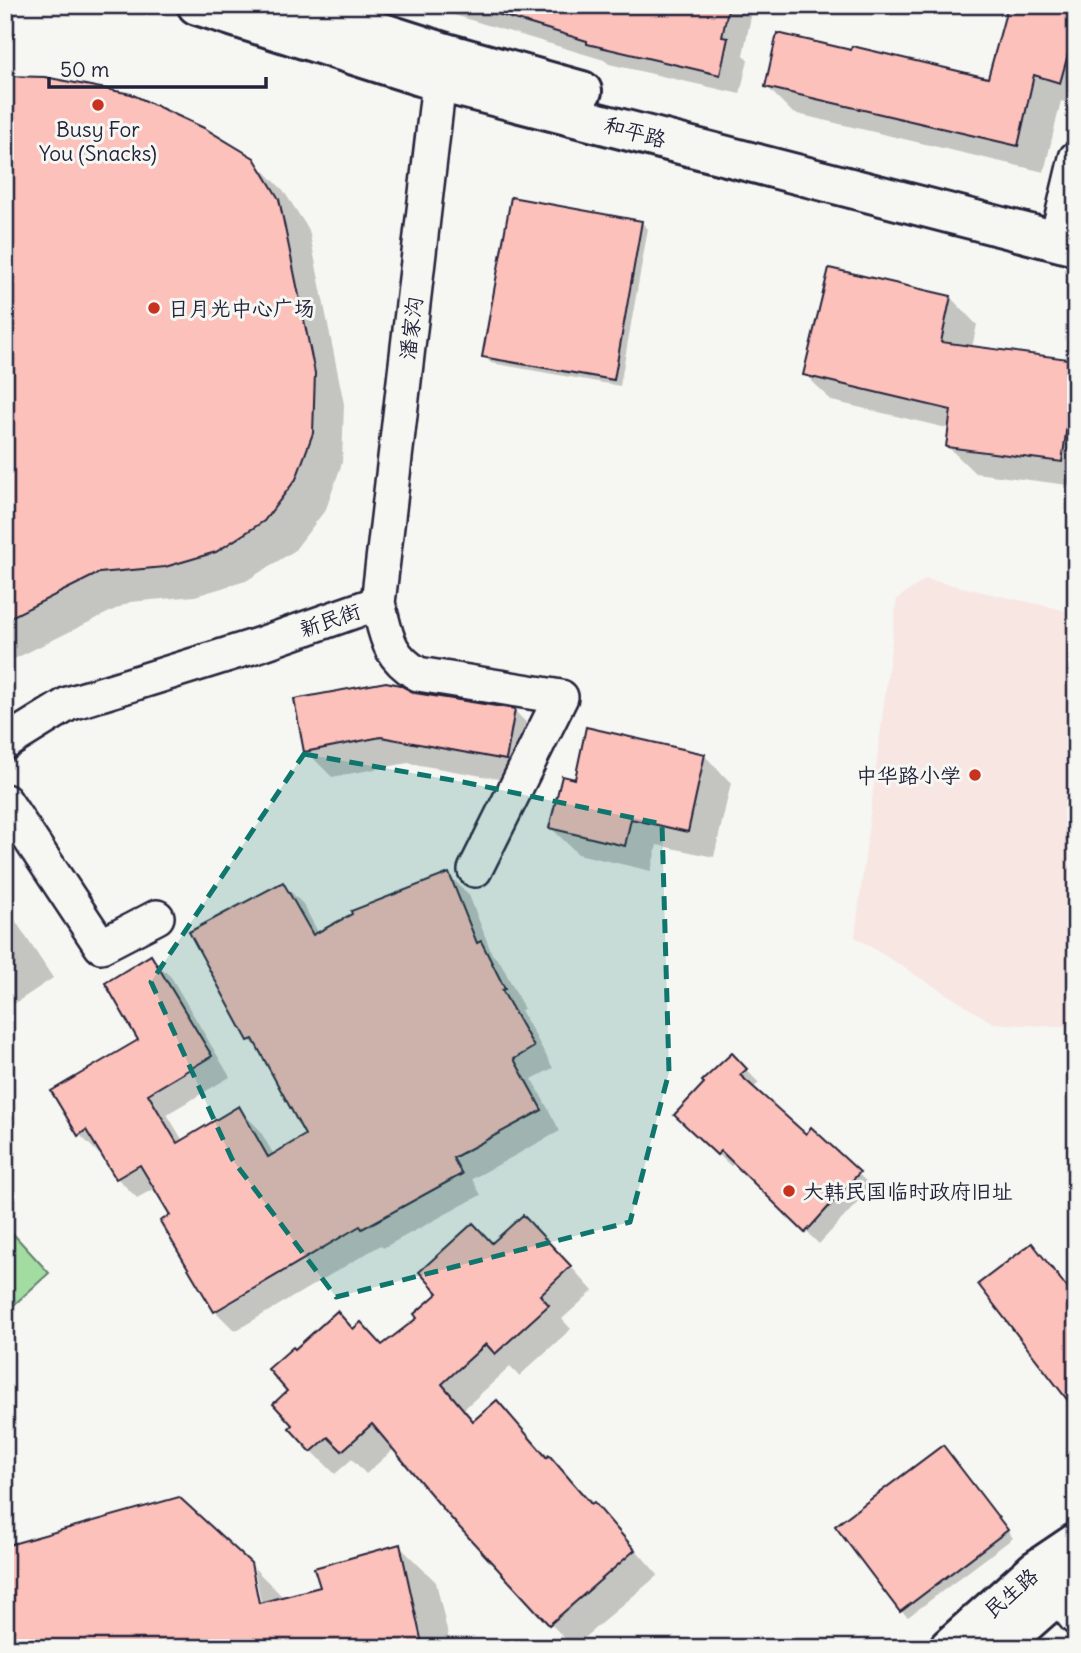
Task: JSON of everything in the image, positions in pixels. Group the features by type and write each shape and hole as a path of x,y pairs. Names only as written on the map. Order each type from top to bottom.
{"main road":[{"name":"和平路","path":"197,5 1067,230"},
{"name":"和平路","path":"295,5 443,68"},
{"name":"民生路","path":"998,1648 1061,1592 1076,1543"},
{"name":"民生路","path":"949,1648 1061,1592"}],"street":[{"name":"潘家沟","path":"379,603 443,68"},
{"path":"1067,230 1076,158"},
{"name":"新民街","path":"5,743 68,704 255,646 379,603 388,643 401,664 418,674 561,697 475,870"},
{"path":"5,801 101,946 157,917"}],"highlighted area":[{"path":"304,754 463,782 662,824 669,1072 630,1222 336,1297 232,1159 151,982"}],"shaded area":[{"name":"中华路小学","path":"926,579 1076,613 1076,1028 993,1023 855,937 897,599"}],"green space":[{"path":"5,1225 49,1273 5,1313"}],"building":[{"path":"488,5 729,5 722,37 728,38 720,75 587,44 587,41 487,11"},
{"path":"1008,5 1076,5 1076,26 1060,83 1034,75 1018,146 765,87 777,33 851,50 852,46 988,78"},
{"name":"日月光中心广场","path":"5,76 45,77 131,94 204,128 254,158 279,199 315,373 313,433 296,479 264,521 216,552 165,567 99,573 5,620"},
{"path":"511,197 642,221 614,380 482,357"},
{"path":"829,268 951,296 941,342 1076,360 1062,462 946,447 951,410 803,375"},
{"path":"386,682 400,685 415,693 515,709 506,760 381,737 304,752 294,699"},
{"path":"586,727 705,754 688,832 631,819 625,846 549,828 562,776 575,779"},
{"path":"449,873 477,943 481,941 505,989 502,990 534,1047 514,1059 542,1110 453,1158 462,1174 362,1229 360,1226 214,1312 160,1221 170,1215 140,1165 116,1179 86,1130 78,1136 51,1091 138,1040 105,983 151,955 212,1056 148,1094 177,1143 239,1106 268,1157 305,1135 253,1039 248,1041 189,932 283,882 313,935 352,914 351,911"},
{"path":"732,1053 747,1069 740,1075 806,1134 811,1127 860,1172 805,1233 721,1151 717,1155 674,1115 704,1083 702,1081"},
{"path":"523,1215 571,1266 540,1295 549,1305 495,1354 486,1344 442,1384 473,1421 497,1400 547,1458 549,1455 635,1550 549,1625 450,1517 372,1424 342,1451 328,1437 311,1452 289,1428 292,1425 273,1404 287,1391 268,1369 337,1311 353,1329 361,1322 382,1345 417,1318 414,1314 438,1293 419,1272 473,1223 492,1243"},
{"path":"1032,1243 1076,1299 1076,1411 978,1284"},
{"path":"943,1445 1008,1530 900,1612 835,1526"},
{"path":"179,1497 251,1563 259,1603 320,1587 314,1568 400,1544 423,1648 5,1648 5,1546"}],"place":[{"name":"Busy For You (Snacks)","path":"98,105"},
{"name":"日月光中心广场","path":"154,308"},
{"name":"中华路小学","path":"975,775"},
{"name":"大韩民国临时政府旧址","path":"789,1191"}]}
